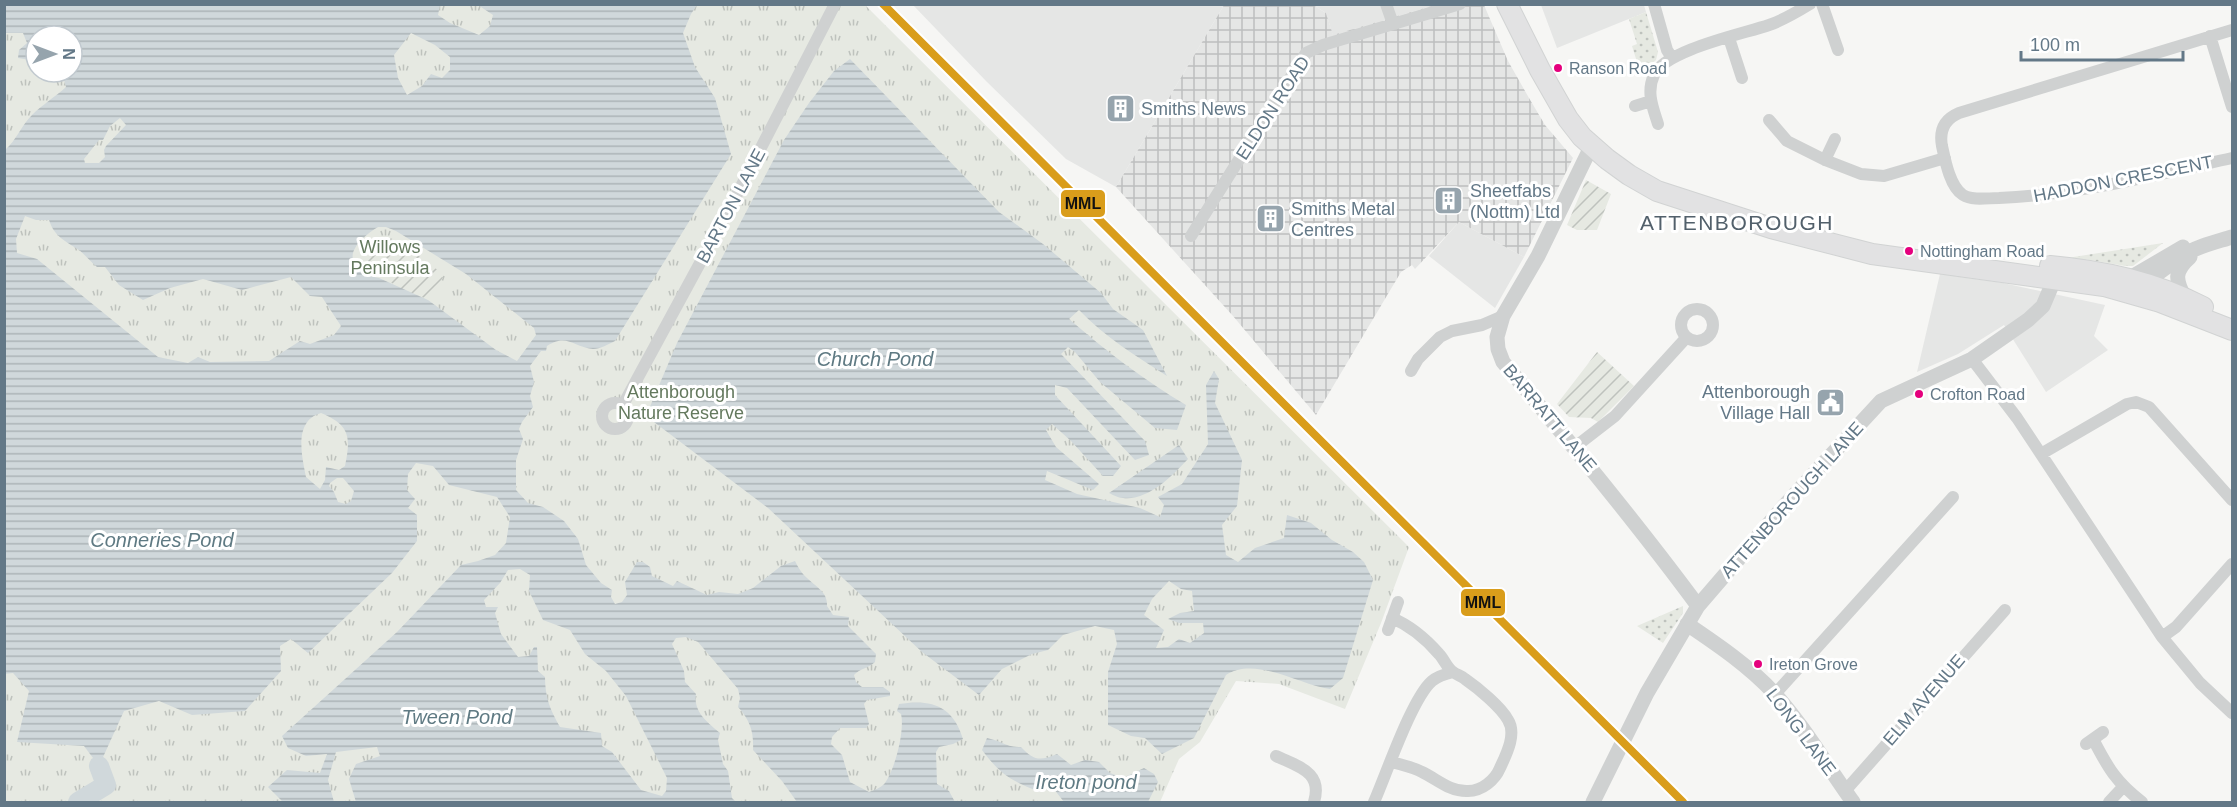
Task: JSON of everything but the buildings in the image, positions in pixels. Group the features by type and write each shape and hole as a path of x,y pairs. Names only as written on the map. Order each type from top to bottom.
{"main road":[{"path":"1507,4 1568,119 1591,147 1647,186 1771,228 1872,254 1955,266 2056,273 2104,286 2134,284 2185,298 2232,322"},
{"path":"2134,284 2232,330"}],"street":[{"name":"BARTON LANE","path":"623,405 732,204 835,4"},
{"path":"1386,4 1393,24"},
{"name":"ELDON ROAD","path":"1191,236 1306,53 1323,45 1460,4"},
{"path":"1654,4 1667,50 1672,58"},
{"path":"1658,124 1650,91 1654,74 1672,58 1686,51 1772,24 1810,4"},
{"path":"1822,4 1838,51"},
{"name":"HADDON CRESCENT","path":"2232,30 1959,113 1948,120 1941,132 1945,158 1956,188 1962,195 1974,199 2032,197 2062,193 2232,158"},
{"path":"2210,36 2232,107"},
{"path":"1729,38 1742,78"},
{"path":"1635,106 1651,101"},
{"path":"1768,120 1787,141 1825,160 1861,174 1879,176 1945,158"},
{"path":"1825,160 1834,138"},
{"path":"1482,325 1497,337 1503,316 1538,256 1591,147"},
{"path":"2134,284 2163,272 2183,255 2232,237"},
{"path":"2185,298 2179,286 2179,267 2207,245"},
{"name":"ATTENBOROUGH LANE","path":"1593,802 1647,693 1698,606 1785,505 1876,406 1894,393 1972,359 2043,306 2056,273"},
{"path":"1411,371 1418,359 1440,337 1452,331 1482,325 1503,316"},
{"name":"BARRATT LANE","path":"1497,337 1498,349 1503,362 1575,447 1698,606"},
{"path":"1575,447 1615,416 1686,338"},
{"path":"1972,359 2017,418 2162,637 2200,683 2232,713"},
{"path":"2041,454 2127,404 2142,403 2149,407 2232,500"},
{"path":"1775,694 1953,497"},
{"path":"2162,637 2176,627 2232,564"},
{"path":"1388,630 1398,602"},
{"name":"ELM AVENUE","path":"1849,797 2005,610"},
{"path":"1392,618 1405,623 1416,632 1439,654 1453,672 1473,685 1509,721 1511,733 1509,747 1497,775 1486,786 1471,792 1445,786 1421,771 1392,762"},
{"name":"LONG LANE","path":"1687,624 1719,646 1775,694 1807,734 1849,797"},
{"path":"1374,802 1418,699 1430,682 1439,676 1453,672"},
{"path":"2094,738 2123,787 2142,802"},
{"path":"1276,756 1304,769 1312,776 1317,791 1314,802"},
{"path":"2109,802 2123,787"}],"shaded area":[{"path":"913,5 1224,5 1116,187 1066,159"},
{"path":"1224,5 1313,5 1326,13 1333,35 1435,5 1484,5 1508,61 1529,98 1545,125 1573,158 1524,257 1459,222 1415,269 1412,265 1401,272 1316,415 1233,316 1116,187"},
{"path":"1313,5 1435,5 1333,36 1326,13"},
{"path":"1541,5 1644,5 1646,12 1557,48"},
{"path":"1459,222 1524,257 1495,308 1429,256"},
{"path":"1940,274 2003,283 2105,305 2094,336 2108,350 2046,392 2004,325 1958,354 1917,372"}],"green space":[{"name":"Attenborough Nature Reserve","path":"5,5 865,5 1409,547 1381,623 1345,709 1279,684 1236,681 1200,742 1179,759 1160,802 5,802"},
{"path":"1646,12 1658,52 1656,60 1647,68 1632,64 1637,62 1632,46 1637,44 1629,19"},
{"path":"1586,180 1611,194 1597,230 1577,230 1567,225"},
{"name":"Willows Peninsula","path":"390,238 401,242 439,271 443,278 427,299 398,288 363,259 367,246"},
{"path":"2163,243 2133,266 2067,258"},
{"path":"1597,352 1634,386 1598,422 1591,418 1569,417 1557,404"},
{"path":"1683,606 1683,613 1663,643 1637,626"}],"water":[{"name":"Conneries Pond","path":"4,5 440,5 438,15 450,23 479,35 490,26 493,15 478,5 697,5 683,33 695,67 715,98 731,154 615,341 593,349 565,341 554,342 547,346 546,351 541,351 530,366 534,382 530,396 533,407 519,429 523,439 516,460 516,490 528,503 543,507 564,521 578,539 586,565 601,583 612,590 611,597 615,604 622,602 627,595 625,582 637,562 643,562 650,567 652,576 673,586 677,581 707,595 719,592 738,594 753,588 781,566 795,561 803,574 826,597 827,606 833,615 849,617 848,626 876,654 875,662 854,675 856,682 862,687 883,687 890,692 890,696 867,700 864,704 869,724 866,728 840,728 832,737 831,744 842,755 850,782 869,792 883,785 892,769 900,739 902,721 901,714 897,711 899,704 930,704 939,707 953,718 963,739 939,747 936,752 937,784 949,791 955,802 797,802 782,781 753,750 750,727 738,707 740,698 738,689 698,642 686,637 676,638 672,644 684,671 685,682 696,694 699,712 720,733 718,740 723,764 728,771 732,798 736,802 356,802 349,779 356,764 380,756 377,747 336,752 328,780 334,802 283,802 268,787 287,770 320,773 327,754 306,756 288,748 282,736 397,632 461,565 495,555 506,543 510,517 497,497 449,485 433,466 416,463 408,474 407,490 415,499 408,508 417,515 417,541 392,573 308,653 291,639 280,646 281,671 245,711 192,715 159,701 124,711 99,766 84,746 17,742 29,691 13,673 4,674 5,150 32,115 66,87 65,84 84,84 84,24 24,24 24,36 23,33 5,33","holes":["411,33 435,45 450,57 450,70 442,78 431,74 422,86 407,95 398,78 394,55","120,118 126,125 106,146 105,157 99,163 85,163 84,159 99,140 103,140 110,126","25,216 36,220 49,220 61,238 79,250 97,267 105,267 119,285 143,300 170,288 203,279 242,290 291,277 310,296 322,297 341,326 334,335 310,344 300,341 269,361 210,362 198,357 188,363 158,357 37,259 17,253 16,239","378,227 396,231 466,274 534,328 536,335 517,361 496,350 428,300 370,275 355,265 353,253 356,247","321,413 338,422 343,427 348,440 345,466 339,470 326,467 325,480 320,489 306,477 303,459 303,431 306,423","337,478 343,478 354,491 351,501 346,504 338,502 329,486","520,569 530,575 529,591 543,620 570,630 585,654 606,671 626,696 667,778 666,791 662,796 641,790 612,752 602,746 601,733 560,727 549,703 545,677 538,671 537,647 534,647 529,656 518,657 501,634 495,613 498,607 486,607 484,600 500,583 508,570"]},
{"name":"Conneries Pond","path":"24,46 24,59 18,58 19,50"},
{"name":"Church Pond","path":"850,59 999,212 1043,244 1101,293 1113,309 1143,330 1167,376 1110,337 1079,310 1069,319 1126,365 1186,405 1177,430 1155,428 1100,382 1068,347 1061,354 1145,441 1149,455 1135,460 1067,388 1055,385 1055,395 1121,466 1113,476 1103,476 1052,424 1046,430 1056,447 1099,484 1093,490 1047,471 1045,480 1077,494 1140,508 1160,517 1164,505 1158,497 1182,484 1208,444 1206,385 1214,371 1219,379 1215,403 1242,460 1237,506 1222,525 1226,555 1238,562 1255,548 1284,538 1287,515 1311,523 1332,540 1353,552 1364,562 1373,580 1343,678 1330,689 1264,670 1238,670 1226,675 1194,738 1162,754 1145,738 1131,736 1108,725 1108,672 1117,644 1114,630 1095,626 1063,635 1048,650 1032,654 1002,669 979,695 922,652 768,508 646,416 677,343 784,140 834,71","holes":["1169,581 1181,589 1192,591 1194,611 1180,613 1168,619 1179,623 1203,623 1204,633 1190,643 1179,639 1168,647 1156,648 1164,630 1144,615 1152,599"]},
{"path":"1179,445 1188,459 1159,486 1141,496 1132,498 1121,498 1109,493"},
{"name":"Ireton pond","path":"987,738 1021,747 1030,755 1038,758 1057,754 1071,765 1085,760 1099,762 1110,773 1123,778 1144,768 1154,774 1158,782 1148,802 1064,802 1050,784 1039,792 1013,780 1001,771 982,750"}],"waterway":[{"path":"78,802 106,785 99,766"}],"transit line":[{"name":"MML","path":"883,4 1683,802"}],"place":[{"name":"Ranson Road","path":"1558,68"},
{"name":"Smiths News","path":"1120,109"},
{"name":"Sheetfabs (Nottm) Ltd","path":"1449,201"},
{"name":"Smiths Metal Centres","path":"1270,219"},
{"name":"Nottingham Road","path":"1909,251"},
{"name":"Crofton Road","path":"1919,394"},
{"name":"Attenborough Village Hall","path":"1831,402"},
{"name":"Ireton Grove","path":"1758,664"}],"district":[{"name":"ATTENBOROUGH","path":"1737,223"}],"water label":[{"name":"Tween Pond","path":"457,717"}]}
